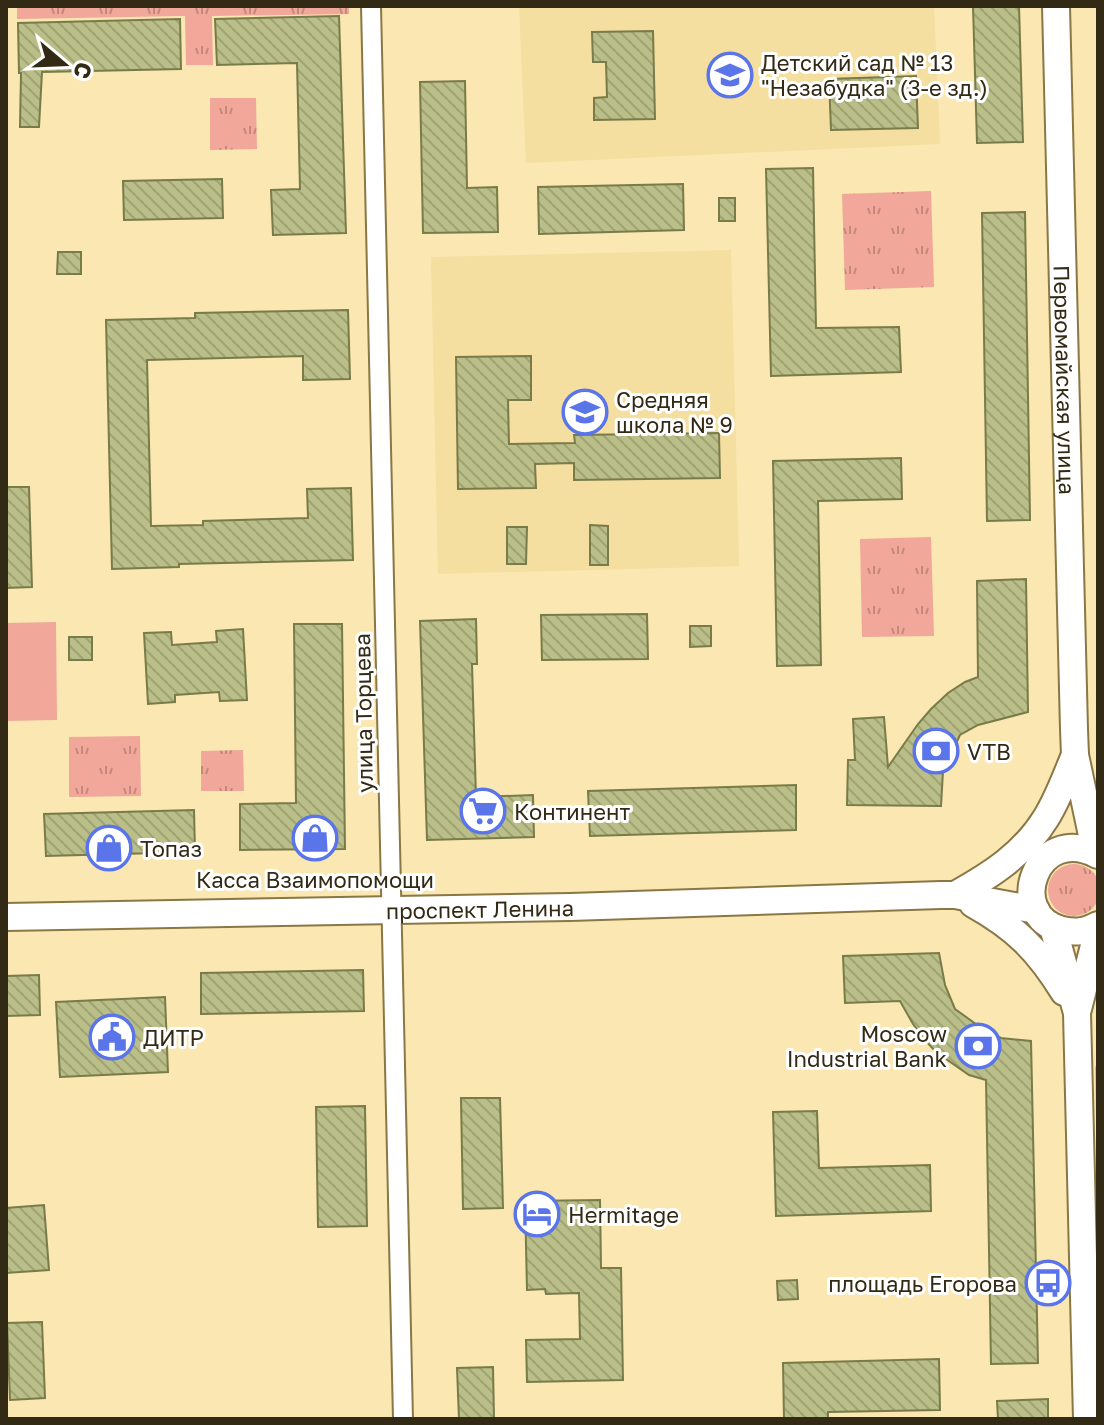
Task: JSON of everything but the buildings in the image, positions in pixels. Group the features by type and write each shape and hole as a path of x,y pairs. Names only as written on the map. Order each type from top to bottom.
{"street":[{"name":"улица Торцева","path":"371,6 403,1419"},
{"name":"Первомайская улица","path":"1056,6 1075,755"},
{"path":"1075,755 1098,806"},
{"path":"1058,850 1075,755"},
{"path":"1075,755 1097,854"},
{"path":"955,895 1008,862 1028,842 1046,818 1075,755"},
{"path":"1077,1013 1044,919 1031,894 1032,880 1037,867 1058,850 1083,848 1097,854"},
{"path":"955,895 1037,867"},
{"name":"проспект Ленина","path":"6,917 585,906 955,895"},
{"path":"955,895 1044,919 1074,933 1098,927"},
{"path":"955,895 1010,927 1031,945 1077,1013"},
{"path":"1087,1419 1077,1013 1098,927"},
{"path":"1077,1013 1098,973"}],"shaded area":[{"name":"Детский сад № 13 \"Незабудка\" (3-е зд.)","path":"519,6 934,6 940,144 526,163"},
{"name":"Средняя школа № 9","path":"731,250 739,566 438,574 431,257"}],"green space":[{"path":"17,6 349,6 349,14 212,16 213,65 186,65 185,16 17,19"},
{"path":"210,98 256,98 257,149 210,150"},
{"path":"931,191 934,287 845,290 842,194"},
{"path":"931,537 934,636 862,637 860,539"},
{"path":"56,622 57,720 6,721 6,623"},
{"path":"140,736 141,796 69,797 69,737"},
{"path":"243,750 244,791 201,791 201,751"},
{"path":"1074,864 1092,872 1100,890 1092,908 1074,916 1056,908 1048,890 1056,872"},
{"path":"1098,1064 1098,1214 1095,1067"}],"place":[{"name":"Детский сад № 13 \"Незабудка\" (3-е зд.)","path":"730,75"},
{"name":"Средняя школа № 9","path":"585,412"},
{"name":"VTB","path":"936,751"},
{"name":"Континент","path":"483,811"},
{"name":"Касса Взаимопомощи","path":"315,838"},
{"name":"Топаз","path":"109,848"},
{"name":"ДИТР","path":"112,1037"},
{"name":"Moscow Industrial Bank","path":"978,1046"},
{"name":"Hermitage","path":"537,1214"},
{"name":"площадь Егорова","path":"1048,1283"}]}
